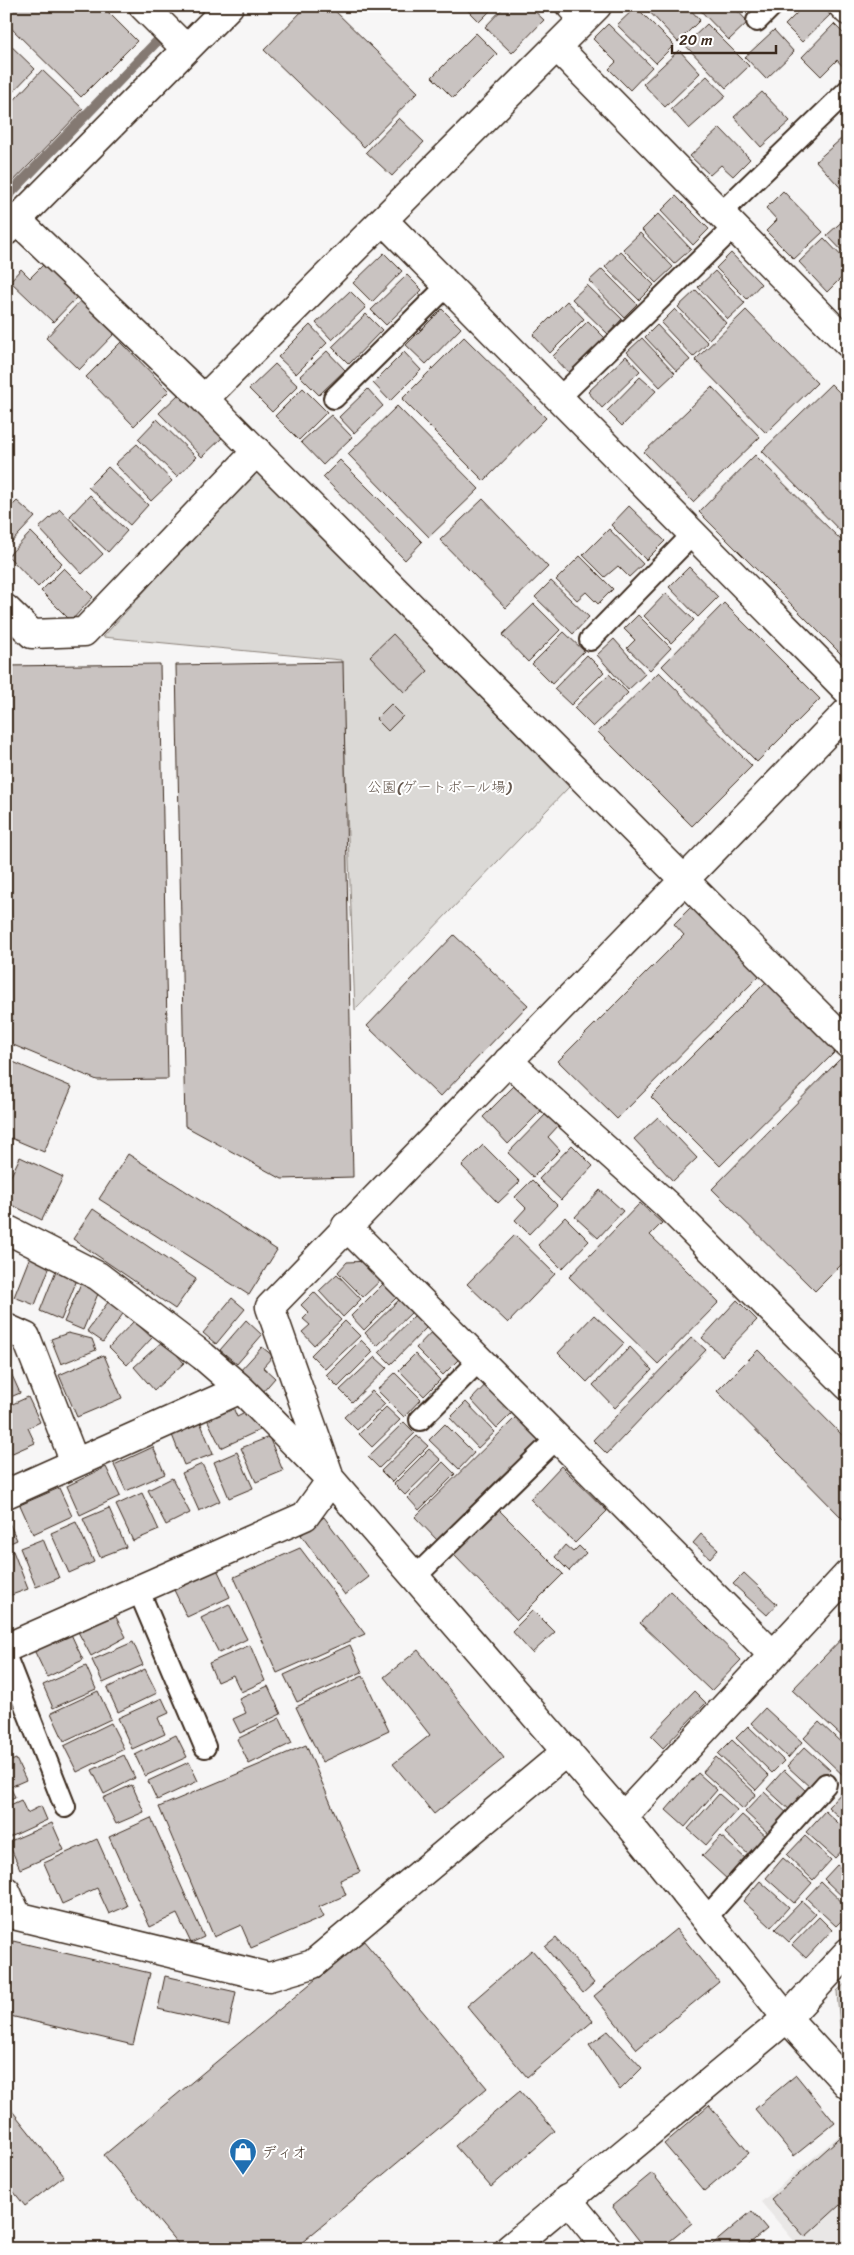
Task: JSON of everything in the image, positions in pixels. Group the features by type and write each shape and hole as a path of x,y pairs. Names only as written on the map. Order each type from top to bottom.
{"street":[{"path":"143,6 186,49"},
{"path":"228,6 11,226 204,398 848,1044"},
{"path":"843,6 848,11"},
{"path":"204,398 557,47 581,12"},
{"path":"557,47 727,220 844,331"},
{"path":"383,220 848,691"},
{"path":"6,608 32,634 84,632 257,451"},
{"path":"331,1480 270,1306 848,711"},
{"path":"508,1061 667,1205 848,1386"},
{"path":"346,1226 772,1654"},
{"path":"6,1229 98,1276 203,1356 241,1389 331,1480 567,1751 787,2018 848,2085"},
{"path":"6,1328 26,1337 75,1463"},
{"path":"6,1494 241,1389"},
{"path":"6,1648 305,1516 331,1480"},
{"path":"623,1817 848,1574"},
{"path":"6,1891 17,1916 268,1977 313,1964 567,1751"},
{"path":"509,2249 787,2018 848,1952"},
{"path":"567,2199 608,2249"}],"lane":[{"path":"757,21 772,6"},
{"path":"559,398 848,90"},
{"path":"334,398 447,286"},
{"path":"590,640 693,534"},
{"path":"420,1420 480,1360"},
{"path":"415,1577 557,1438"},
{"path":"138,1589 205,1748"},
{"path":"6,1657 65,1806"},
{"path":"706,1918 826,1784"}],"shaded area":[{"path":"848,2128 848,2249 801,2249 761,2202"}],"green space":[{"name":"公園(ゲートボール場)","path":"256,468 569,787 355,1010 341,660 103,637"},
{"path":"848,1981 848,2026 840,2029 837,1991"}],"building":[{"path":"6,6 102,6 137,41 81,97 6,23"},
{"path":"307,6 330,6 418,92 364,147 264,50"},
{"path":"463,6 495,6 479,22"},
{"path":"505,6 529,6 544,20 512,53 485,27"},
{"path":"644,6 687,6 700,20 678,42"},
{"path":"696,6 733,6 748,22 729,40"},
{"path":"804,6 822,6 830,15 802,42 785,25"},
{"path":"636,7 674,45 656,63 617,25"},
{"path":"608,24 652,67 630,90 609,69 616,62 593,39"},
{"path":"707,24 749,66 726,88 685,45"},
{"path":"834,24 848,38 848,67 845,69 837,60 821,76 802,57"},
{"path":"774,30 794,52 766,79 745,57"},
{"path":"476,33 497,54 453,98 432,77"},
{"path":"6,41 35,69 6,99"},
{"path":"679,50 700,73 665,107 643,84"},
{"path":"42,70 83,109 6,189 6,109"},
{"path":"707,76 726,96 689,129 671,109"},
{"path":"762,92 790,121 761,147 734,117"},
{"path":"399,118 424,142 392,176 366,152"},
{"path":"720,128 750,159 733,176 721,165 710,175 690,156"},
{"path":"841,139 848,147 848,196 816,161"},
{"path":"783,191 823,232 794,259 766,231 777,220 766,208"},
{"path":"676,196 709,229 693,245 661,211"},
{"path":"658,214 691,249 674,264 642,230"},
{"path":"848,216 848,257 827,235"},
{"path":"640,233 673,267 656,283 623,249"},
{"path":"824,238 848,263 848,271 827,292 799,262"},
{"path":"620,251 654,285 639,300 605,267"},
{"path":"384,253 402,271 372,302 353,283"},
{"path":"731,253 761,284 747,299 716,268"},
{"path":"44,264 77,297 53,322 10,281 21,269 30,278"},
{"path":"602,269 637,304 624,317 589,281"},
{"path":"715,271 745,303 728,319 698,287"},
{"path":"407,275 422,290 386,325 371,310"},
{"path":"587,285 622,319 608,334 572,299"},
{"path":"696,290 726,323 709,339 678,307"},
{"path":"350,291 366,307 332,340 316,323"},
{"path":"82,299 116,332 79,370 46,338"},
{"path":"567,301 584,319 550,353 533,335"},
{"path":"442,309 461,328 426,364 406,345"},
{"path":"675,309 708,343 693,357 661,323"},
{"path":"746,310 817,383 766,433 695,360"},
{"path":"366,314 382,330 349,364 332,347"},
{"path":"588,321 605,338 569,373 553,356"},
{"path":"310,325 327,343 296,374 278,357"},
{"path":"657,325 690,360 677,371 645,337"},
{"path":"464,337 546,418 484,481 402,399"},
{"path":"642,338 675,373 660,387 627,352"},
{"path":"121,342 169,391 134,426 86,377"},
{"path":"327,351 345,370 319,395 300,376"},
{"path":"404,352 421,370 390,401 373,383"},
{"path":"626,356 640,371 602,408 588,392"},
{"path":"275,364 298,386 272,412 249,389"},
{"path":"640,377 656,391 622,426 607,411"},
{"path":"831,384 848,401 848,539 762,451"},
{"path":"712,387 760,437 693,502 644,452"},
{"path":"303,388 327,412 299,440 275,416"},
{"path":"368,389 383,406 354,433 339,417"},
{"path":"180,393 223,437 202,457 159,413"},
{"path":"397,406 479,489 429,537 348,454"},
{"path":"331,415 352,437 323,465 301,442"},
{"path":"157,419 196,457 177,477 138,439"},
{"path":"137,444 172,481 151,501 115,464"},
{"path":"755,455 848,547 848,661 699,512"},
{"path":"340,460 422,542 405,560 323,477"},
{"path":"108,467 148,505 130,525 88,487"},
{"path":"90,495 127,531 108,552 70,516"},
{"path":"483,499 548,567 506,608 440,540"},
{"path":"17,501 35,517 6,548 6,512"},
{"path":"629,506 665,541 646,560 611,525"},
{"path":"60,509 103,554 82,574 39,528"},
{"path":"609,529 643,564 629,577 618,566 605,577 583,555"},
{"path":"31,532 62,563 38,587 8,556"},
{"path":"580,556 613,589 598,604 586,592 577,600 556,580"},
{"path":"689,567 718,597 698,617 669,587"},
{"path":"64,568 93,597 71,621 41,591"},
{"path":"551,581 589,617 573,634 535,597"},
{"path":"666,593 694,620 671,643 644,616"},
{"path":"724,603 820,699 757,762 662,666"},
{"path":"534,604 560,630 528,662 502,635"},
{"path":"638,615 671,648 650,670 627,648 635,640 624,629"},
{"path":"564,632 584,651 552,684 532,664"},
{"path":"393,634 428,671 405,693 370,656"},
{"path":"614,639 645,674 628,690 597,655"},
{"path":"587,655 604,672 571,705 554,689"},
{"path":"343,662 353,1177 282,1179 185,1126 176,665"},
{"path":"160,664 168,1079 97,1080 6,1042 6,666"},
{"path":"659,672 752,766 692,826 598,732"},
{"path":"609,674 628,693 593,727 574,708"},
{"path":"391,704 403,716 388,731 376,719"},
{"path":"692,906 761,974 617,1119 558,1061 684,935 674,924"},
{"path":"454,935 528,1005 440,1097 367,1026"},
{"path":"767,981 837,1050 720,1166 651,1097"},
{"path":"6,1059 72,1087 44,1152 6,1136"},
{"path":"840,1059 848,1066 848,1258 815,1291 712,1189"},
{"path":"516,1084 542,1110 508,1144 483,1117"},
{"path":"547,1113 559,1125 548,1137 560,1150 533,1177 508,1153"},
{"path":"658,1117 697,1158 673,1181 634,1139"},
{"path":"483,1145 520,1182 498,1203 462,1166"},
{"path":"572,1145 593,1166 561,1200 539,1179"},
{"path":"128,1154 277,1250 249,1295 99,1199"},
{"path":"20,1157 63,1177 42,1220 6,1202 6,1186"},
{"path":"532,1180 557,1205 529,1234 515,1220 526,1208 515,1197"},
{"path":"600,1190 623,1211 598,1238 575,1217"},
{"path":"640,1203 662,1223 650,1235 719,1302 658,1364 569,1277"},
{"path":"93,1209 196,1279 175,1309 73,1239"},
{"path":"565,1217 589,1241 562,1269 538,1245"},
{"path":"515,1235 555,1274 508,1323 467,1284"},
{"path":"31,1254 52,1261 35,1305 14,1297"},
{"path":"369,1261 384,1277 363,1297 338,1272 347,1262"},
{"path":"57,1268 78,1277 61,1320 40,1311"},
{"path":"337,1274 361,1299 343,1317 319,1291"},
{"path":"82,1281 100,1289 83,1330 64,1322"},
{"path":"385,1282 399,1295 364,1330 351,1316"},
{"path":"314,1292 341,1320 314,1345 302,1332 310,1325 303,1319 309,1313 301,1305"},
{"path":"111,1298 127,1308 103,1342 87,1331"},
{"path":"232,1298 245,1309 216,1344 203,1333"},
{"path":"401,1298 413,1311 377,1346 365,1333"},
{"path":"737,1300 757,1320 722,1356 702,1338"},
{"path":"415,1315 427,1327 391,1364 379,1352"},
{"path":"594,1315 624,1343 587,1382 558,1353"},
{"path":"246,1320 262,1335 237,1364 220,1350"},
{"path":"134,1321 152,1338 127,1365 109,1347"},
{"path":"345,1321 360,1336 325,1369 311,1355"},
{"path":"435,1328 462,1356 443,1375 416,1348"},
{"path":"68,1333 92,1339 96,1350 61,1364 51,1339"},
{"path":"692,1337 706,1350 607,1454 593,1440"},
{"path":"164,1340 184,1363 154,1390 134,1367"},
{"path":"361,1340 373,1352 338,1387 326,1375"},
{"path":"262,1347 273,1356 263,1367 275,1378 262,1393 239,1372"},
{"path":"630,1347 652,1370 615,1408 593,1385"},
{"path":"758,1350 848,1441 848,1517 844,1520 717,1391"},
{"path":"415,1354 440,1380 424,1396 399,1370"},
{"path":"104,1355 122,1398 77,1417 59,1375"},
{"path":"375,1357 387,1368 352,1402 340,1390"},
{"path":"6,1362 20,1393 6,1399"},
{"path":"395,1373 421,1399 404,1417 377,1390"},
{"path":"489,1381 516,1409 497,1428 471,1400"},
{"path":"372,1391 385,1404 357,1430 344,1417"},
{"path":"28,1397 40,1422 28,1428 35,1443 8,1455 6,1407"},
{"path":"466,1402 495,1432 478,1448 450,1418"},
{"path":"232,1405 237,1417 253,1409 262,1429 221,1448 206,1417"},
{"path":"386,1407 400,1420 372,1447 359,1434"},
{"path":"519,1414 542,1437 438,1541 415,1517"},
{"path":"199,1419 213,1454 184,1465 170,1430"},
{"path":"404,1422 415,1433 379,1468 368,1457"},
{"path":"445,1424 474,1453 459,1469 429,1440"},
{"path":"417,1436 428,1446 392,1482 381,1471"},
{"path":"269,1437 283,1471 256,1482 241,1448"},
{"path":"153,1447 165,1474 126,1491 114,1465"},
{"path":"429,1449 441,1460 405,1495 394,1484"},
{"path":"237,1452 253,1488 229,1498 214,1462"},
{"path":"443,1462 455,1474 419,1510 408,1498"},
{"path":"202,1464 220,1501 199,1511 182,1473"},
{"path":"561,1466 607,1511 575,1543 530,1499"},
{"path":"106,1467 120,1496 80,1515 67,1486"},
{"path":"172,1478 190,1513 166,1525 148,1490"},
{"path":"59,1488 72,1516 33,1534 20,1505"},
{"path":"142,1493 159,1530 133,1541 116,1505"},
{"path":"109,1508 126,1547 100,1557 83,1519"},
{"path":"499,1510 563,1574 517,1620 454,1555"},
{"path":"6,1516 17,1540 6,1545"},
{"path":"324,1517 369,1577 345,1595 301,1535"},
{"path":"76,1522 94,1562 69,1573 51,1533"},
{"path":"701,1534 718,1549 710,1558 693,1543"},
{"path":"43,1539 59,1578 36,1587 20,1548"},
{"path":"565,1545 573,1552 579,1546 586,1553 569,1571 555,1557"},
{"path":"300,1548 365,1634 277,1673 234,1577"},
{"path":"13,1551 28,1589 6,1597 6,1554"},
{"path":"217,1569 230,1597 187,1617 174,1590"},
{"path":"744,1573 777,1604 767,1615 733,1584"},
{"path":"670,1591 741,1660 711,1691 640,1623"},
{"path":"229,1604 247,1639 219,1653 201,1618"},
{"path":"112,1609 126,1637 91,1656 76,1628"},
{"path":"533,1610 555,1632 532,1653 512,1631"},
{"path":"70,1632 83,1660 47,1677 34,1650"},
{"path":"848,1632 848,1742 792,1690"},
{"path":"133,1642 143,1665 103,1683 92,1660"},
{"path":"250,1645 265,1681 241,1692 233,1675 217,1682 209,1663"},
{"path":"350,1645 362,1672 297,1702 284,1675"},
{"path":"418,1650 504,1758 434,1814 393,1764 430,1735 384,1677"},
{"path":"86,1666 96,1689 53,1708 43,1685"},
{"path":"145,1669 157,1693 118,1712 107,1688"},
{"path":"363,1676 389,1731 322,1762 296,1707"},
{"path":"268,1686 281,1714 240,1733 233,1719 246,1713 239,1699"},
{"path":"98,1691 111,1719 64,1741 51,1713"},
{"path":"694,1691 706,1703 663,1748 651,1736"},
{"path":"162,1698 169,1713 158,1718 165,1734 132,1749 118,1718"},
{"path":"765,1708 802,1742 788,1758 751,1723"},
{"path":"280,1718 292,1743 249,1764 237,1739"},
{"path":"819,1722 848,1749 848,1780 804,1738"},
{"path":"111,1723 124,1749 77,1772 64,1746"},
{"path":"748,1726 784,1761 772,1773 736,1738"},
{"path":"176,1735 187,1757 145,1776 135,1755"},
{"path":"732,1740 769,1776 756,1790 718,1754"},
{"path":"306,1745 360,1872 340,1880 346,1895 319,1907 324,1917 251,1948 241,1925 214,1937 159,1807"},
{"path":"805,1747 830,1770 812,1789 787,1766"},
{"path":"124,1755 135,1778 104,1794 92,1770"},
{"path":"716,1757 756,1794 743,1809 703,1772"},
{"path":"16,1759 26,1780 10,1787 15,1797 6,1801 6,1763"},
{"path":"189,1762 198,1781 157,1800 148,1781"},
{"path":"784,1770 808,1793 791,1811 767,1789"},
{"path":"698,1773 717,1790 685,1827 666,1810"},
{"path":"132,1785 144,1812 116,1824 103,1798"},
{"path":"848,1786 848,1825 828,1807"},
{"path":"764,1792 789,1815 770,1835 745,1812"},
{"path":"719,1794 737,1810 706,1845 688,1829"},
{"path":"21,1800 27,1813 41,1806 47,1820 6,1839 6,1807"},
{"path":"825,1811 848,1832 848,1844 835,1858 806,1832"},
{"path":"742,1815 767,1837 750,1856 725,1833"},
{"path":"151,1818 204,1937 191,1943 177,1914 150,1927 109,1837"},
{"path":"52,1823 64,1850 20,1869 8,1842"},
{"path":"721,1836 747,1860 728,1880 702,1856"},
{"path":"805,1836 831,1860 813,1880 787,1855"},
{"path":"97,1839 127,1906 109,1914 97,1888 62,1904 44,1863"},
{"path":"783,1858 812,1883 794,1903 766,1878"},
{"path":"837,1865 848,1874 848,1902 824,1879"},
{"path":"760,1881 789,1907 771,1927 743,1901"},
{"path":"821,1882 848,1908 848,1914 836,1926 806,1898"},
{"path":"802,1901 816,1914 789,1942 775,1929"},
{"path":"819,1917 832,1930 806,1958 792,1945"},
{"path":"676,1929 719,1982 637,2049 594,1996"},
{"path":"556,1938 594,1983 583,1993 545,1947"},
{"path":"363,1940 487,2088 294,2249 182,2249 104,2155"},
{"path":"13,1941 150,1973 133,2045 6,2015 6,1969"},
{"path":"532,1950 593,2021 527,2077 467,2006"},
{"path":"165,1976 236,1992 229,2025 158,2009"},
{"path":"608,2031 642,2068 620,2090 589,2045"},
{"path":"796,2075 835,2123 794,2156 755,2109"},
{"path":"520,2091 555,2131 491,2187 455,2146"},
{"path":"709,2105 749,2153 704,2191 664,2144"},
{"path":"9,2107 64,2176 25,2206 6,2182 6,2109"},
{"path":"846,2132 848,2134 848,2213 840,2205 805,2237 771,2199"},
{"path":"652,2173 692,2223 660,2249 646,2249 612,2206"},
{"path":"752,2211 767,2229 743,2249 707,2249"}],"waterway":[{"path":"6,198 167,31"}],"place":[{"name":"ディオ","path":"243,2176"}]}
